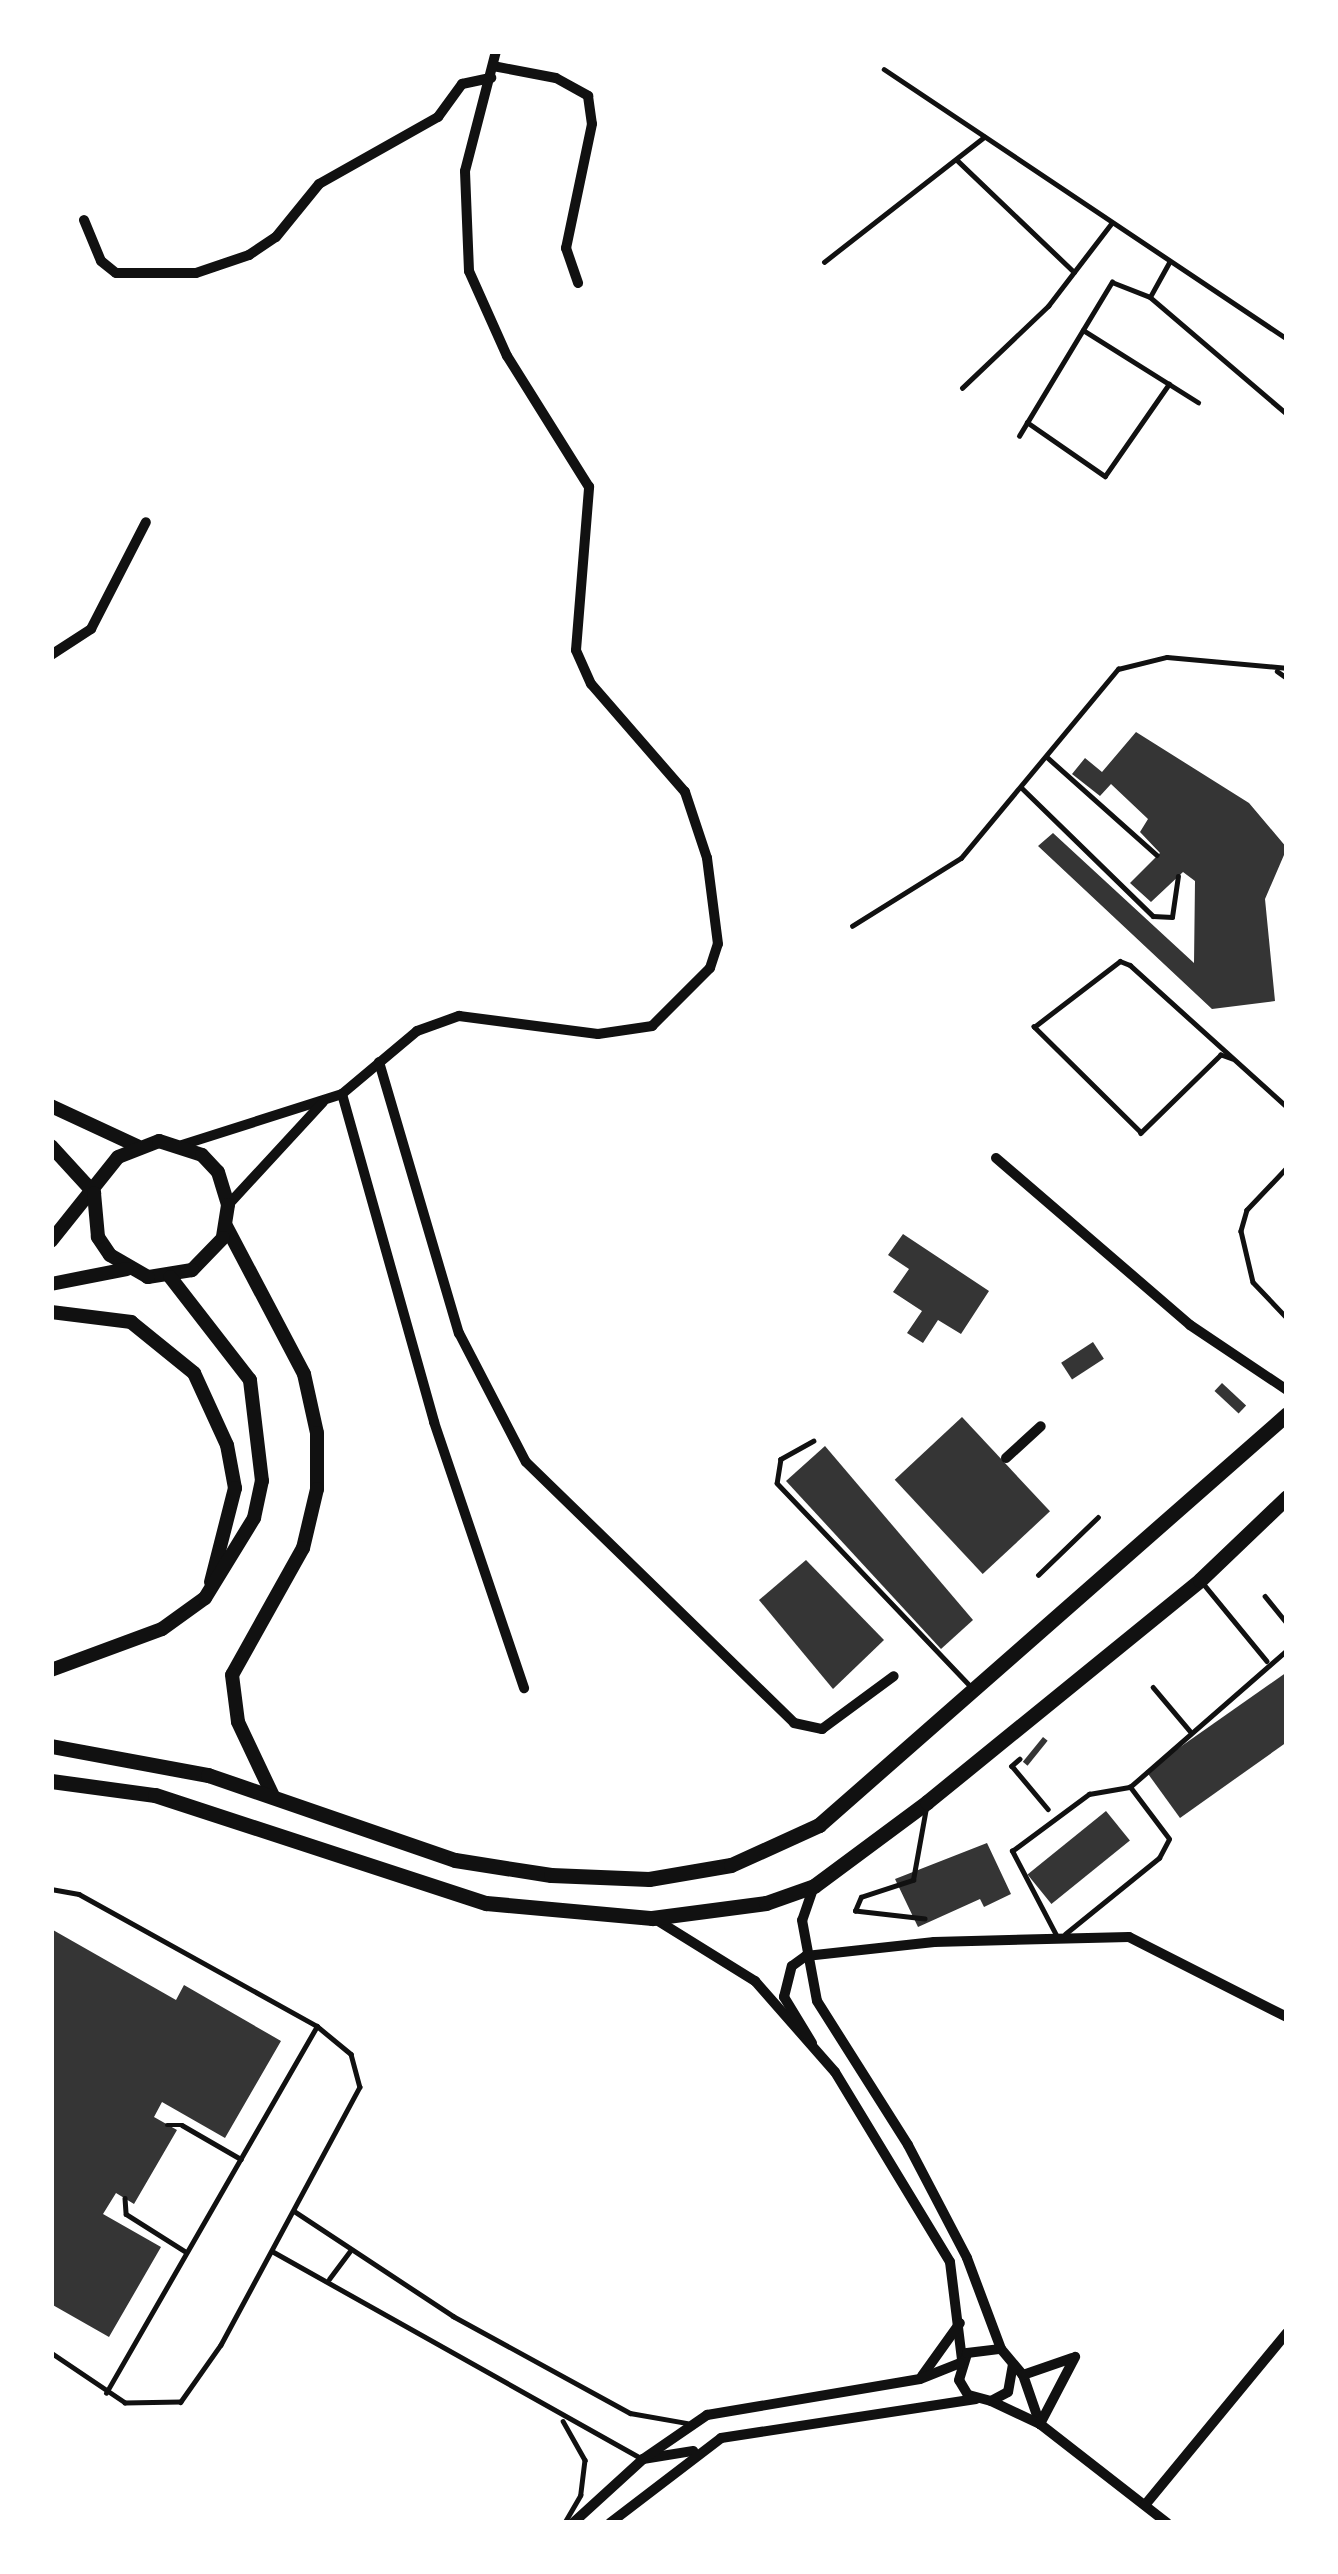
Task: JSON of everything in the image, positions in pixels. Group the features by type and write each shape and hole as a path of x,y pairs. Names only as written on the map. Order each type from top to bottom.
{"main road":[{"path":"51,1106 137,1146 182,1145 218,1172 228,1205 226,1226 211,1256 170,1277 127,1269 51,1284"},
{"path":"51,1146 94,1193 98,1237 127,1269"},
{"path":"51,1240 94,1193 118,1157 137,1146"},
{"path":"226,1226 304,1374 317,1433 316,1489 303,1548 232,1675 238,1722 272,1794"},
{"path":"51,1670 132,1643 205,1598 254,1518 260,1413 250,1380 170,1277"},
{"path":"51,1312 130,1322 194,1373 214,1408 235,1488 226,1544 205,1598"},
{"path":"51,1746 150,1761 272,1794 455,1860 550,1875 649,1879 731,1865 819,1826 1287,1414"},
{"path":"51,1781 155,1795 486,1903 652,1918 723,1912 814,1886 927,1802 1200,1580 1287,1497"}],"street":[{"path":"182,1145 342,1094 417,1031 459,1016 598,1034 652,1026 710,968 718,944 707,858 685,792 591,684 576,650 589,488 507,356 469,271 465,171 496,51"},
{"path":"84,220 101,261 116,273 196,273 249,255 276,237 320,184 438,117 462,84 492,72 556,78 588,96 592,124 566,248 578,284"},
{"path":"51,655 91,629 146,522"},
{"path":"379,1062 459,1333 526,1462 794,1724 822,1729 894,1676"},
{"path":"342,1094 434,1422 524,1688"},
{"path":"228,1205 325,1100"},
{"path":"997,1158 1190,1325 1287,1390"},
{"path":"1006,1457 1041,1426"},
{"path":"814,1886 802,1920 817,2001 918,2164 1040,2424"},
{"path":"652,1918 738,1967 812,2043"},
{"path":"976,2399 959,2380 961,2322 950,2262 812,2043 783,1982 806,1956 874,1946 1129,1937 1287,2017"},
{"path":"920,2379 961,2322"},
{"path":"1145,2505 1287,2333"},
{"path":"569,2523 643,2459 692,2424 723,2410 920,2379 961,2362 975,2348 1001,2349"},
{"path":"1018,2369 1076,2357 1040,2424"},
{"path":"991,2401 1008,2392 1018,2369"},
{"path":"643,2459 661,2462 782,2427 976,2399 1040,2424 1167,2523"},
{"path":"610,2523 707,2446"}],"lane":[{"path":"884,69 1287,339"},
{"path":"824,262 984,137"},
{"path":"956,159 1074,272"},
{"path":"962,388 1074,272 1111,224"},
{"path":"1150,297 1168,263"},
{"path":"1018,436 1112,282 1150,297 1287,415"},
{"path":"1083,330 1198,402"},
{"path":"1027,422 1105,476 1169,383"},
{"path":"853,926 961,858 1047,757 1099,686 1138,662 1167,657 1276,671 1287,668"},
{"path":"1276,671 1287,678"},
{"path":"1047,757 1157,855"},
{"path":"1021,788 1153,916 1172,917 1178,876"},
{"path":"1232,1059 1221,1055 1141,1133 1034,1027 1120,961 1287,1107"},
{"path":"1287,1168 1247,1210 1241,1231 1253,1282 1287,1318"},
{"path":"814,1441 781,1459 777,1483 974,1690"},
{"path":"1038,1575 1098,1516"},
{"path":"1200,1580 1267,1661"},
{"path":"1264,1597 1287,1623"},
{"path":"1130,1787 1168,1839 1159,1858 1058,1940 1012,1851 1089,1794 1130,1787 1267,1661 1287,1650"},
{"path":"1153,1687 1190,1731"},
{"path":"925,1919 856,1911 861,1897 913,1880 927,1802"},
{"path":"51,1889 79,1894 317,2026 351,2054 360,2086 272,2251 181,2402 159,2408 106,2393 51,2353"},
{"path":"106,2393 317,2026"},
{"path":"167,2125 241,2159"},
{"path":"124,2198 126,2214 186,2252"},
{"path":"294,2211 350,2252 630,2413 692,2424"},
{"path":"272,2251 329,2279 557,2416 643,2459"},
{"path":"329,2279 350,2252"},
{"path":"557,2416 577,2435 585,2460 581,2495 569,2523"}],"path":[{"path":"1020,1760 1012,1766 1056,1819"}],"building":[{"path":"1136,732 1249,803 1287,848 1265,899 1275,1001 1212,1009 1038,846 1053,833 1194,963 1195,881 1183,872 1151,902 1130,883 1160,853 1140,832 1148,819 1111,784 1100,796 1072,774 1085,758 1102,772"},
{"path":"903,1234 989,1291 961,1334 938,1320 923,1343 907,1333 922,1311 893,1292 909,1269 888,1255"},
{"path":"1093,1342 1104,1359 1072,1379 1061,1363"},
{"path":"1222,1383 1246,1406 1239,1414 1214,1391"},
{"path":"962,1417 1050,1511 983,1574 895,1480"},
{"path":"825,1446 973,1620 941,1649 786,1481"},
{"path":"806,1560 884,1640 833,1689 759,1600"},
{"path":"1287,1672 1287,1742 1180,1818 1146,1771"},
{"path":"1043,1737 1048,1741 1028,1766 1023,1762"},
{"path":"1106,1811 1130,1841 1051,1904 1028,1875"},
{"path":"987,1843 1011,1894 984,1907 980,1899 918,1927 895,1879"},
{"path":"53,1930 176,2000 184,1985 281,2041 225,2138 162,2102 154,2117 177,2130 134,2204 116,2193 103,2214 161,2247 109,2337 51,2304"}]}
